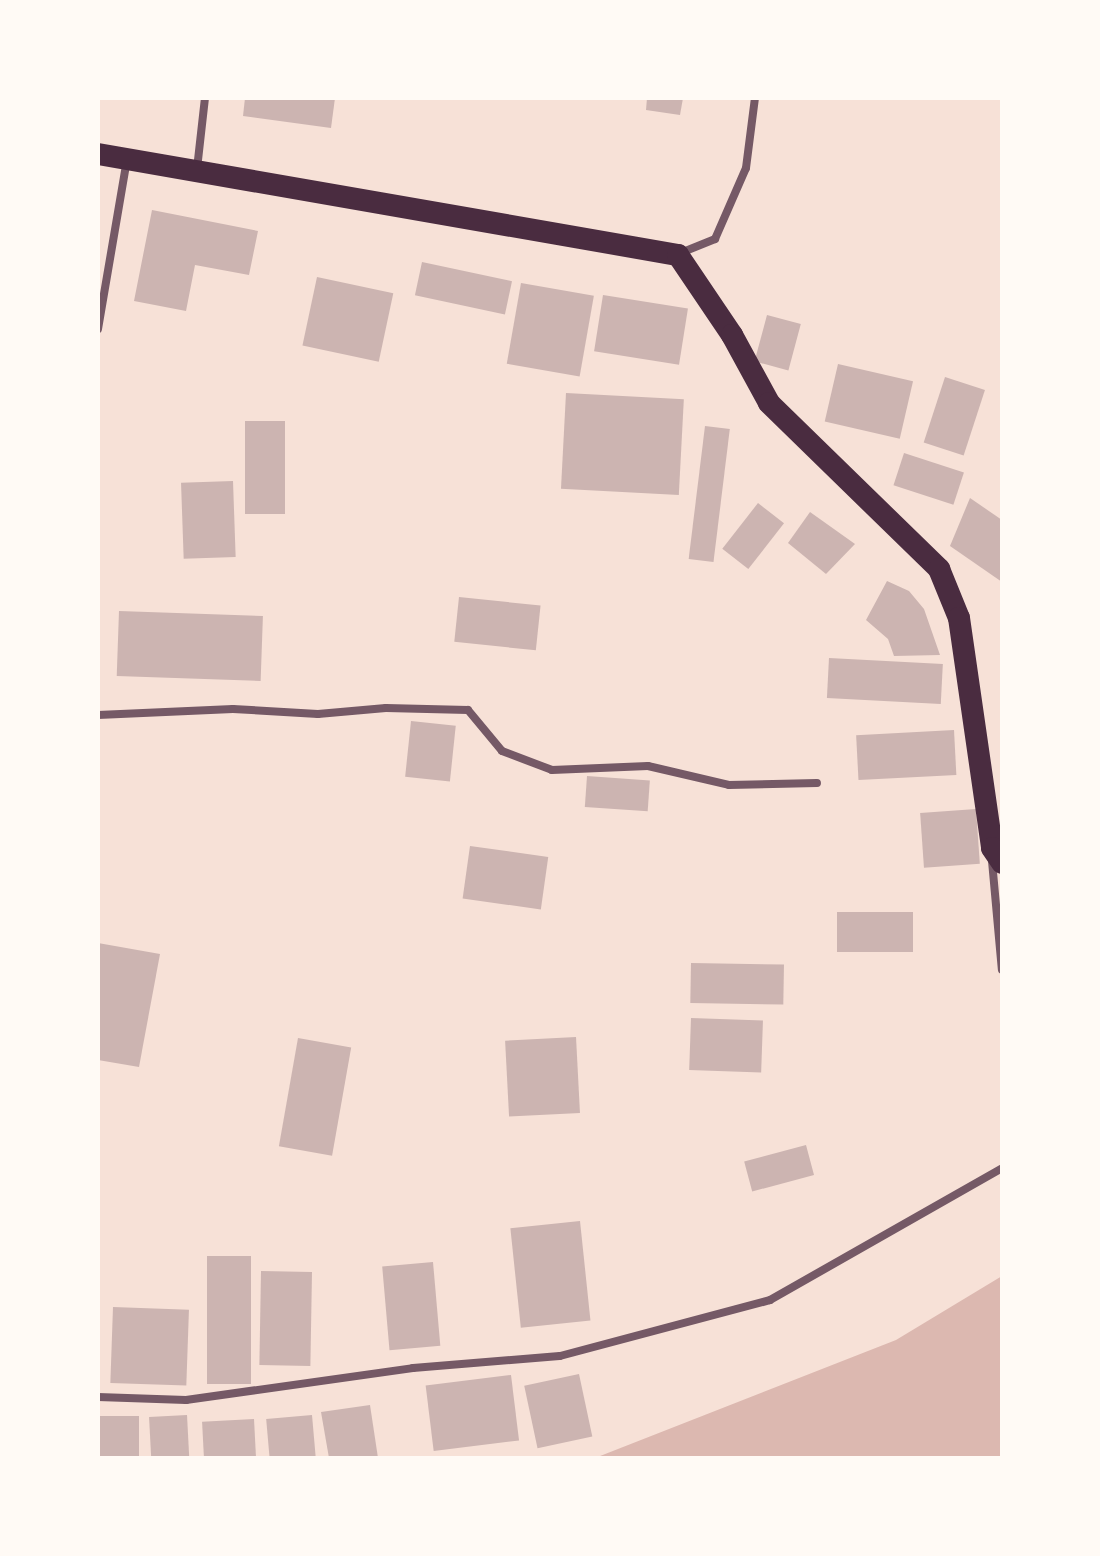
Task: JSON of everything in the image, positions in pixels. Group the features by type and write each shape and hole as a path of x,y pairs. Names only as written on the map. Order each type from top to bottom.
{"highway":[{"path":"98,154 197,174 678,255 732,335 769,403 939,569 959,618 997,856"}],"street":[{"path":"197,174 205,98"},
{"path":"678,255 715,239 746,168 755,98"},
{"path":"98,329 127,160"},
{"path":"98,715 233,709 318,714 386,708 468,710 502,751 552,770 648,766 729,785 817,783"},
{"path":"997,856 1002,970"},
{"path":"98,1397 186,1400 413,1368 560,1356 770,1300 1002,1168"}],"shaded area":[{"path":"1002,1276 1002,1458 595,1458 896,1340"}],"building":[{"path":"245,98 335,98 331,128 243,116"},
{"path":"647,98 683,98 680,115 646,110"},
{"path":"152,210 258,231 249,275 195,265 186,311 134,301"},
{"path":"422,262 512,281 505,314 415,295"},
{"path":"317,277 393,293 379,362 302,345"},
{"path":"521,283 594,296 580,377 507,364"},
{"path":"603,295 688,308 679,365 594,351"},
{"path":"767,315 801,324 788,370 755,361"},
{"path":"838,364 913,381 900,439 825,421"},
{"path":"945,377 985,390 964,456 924,443"},
{"path":"566,393 684,399 679,495 561,489"},
{"path":"245,421 285,421 285,514 245,514"},
{"path":"705,426 730,429 713,562 689,559"},
{"path":"904,453 964,472 953,505 893,485"},
{"path":"233,481 236,557 184,559 181,483"},
{"path":"970,498 1002,520 1002,582 950,546"},
{"path":"758,503 784,523 748,569 722,549"},
{"path":"810,512 855,544 826,574 788,543"},
{"path":"887,581 909,591 924,609 940,655 894,656 888,639 866,620"},
{"path":"459,597 541,606 536,650 454,642"},
{"path":"119,611 263,616 261,681 117,676"},
{"path":"829,658 943,664 941,704 827,698"},
{"path":"411,721 456,726 450,781 405,777"},
{"path":"954,730 956,775 858,780 856,735"},
{"path":"587,776 650,780 648,811 585,807"},
{"path":"976,809 980,864 924,868 920,813"},
{"path":"470,846 548,857 541,909 463,898"},
{"path":"837,912 913,912 913,952 837,952"},
{"path":"98,943 160,954 139,1067 98,1060"},
{"path":"691,963 784,965 783,1005 690,1003"},
{"path":"691,1018 763,1021 761,1072 689,1070"},
{"path":"576,1037 580,1113 509,1117 505,1041"},
{"path":"298,1038 351,1047 332,1156 279,1146"},
{"path":"806,1145 814,1175 752,1192 744,1162"},
{"path":"580,1221 590,1320 521,1328 510,1228"},
{"path":"207,1256 251,1256 251,1384 207,1384"},
{"path":"433,1262 440,1346 390,1350 382,1266"},
{"path":"261,1271 312,1272 310,1366 259,1365"},
{"path":"113,1307 189,1310 186,1386 110,1383"},
{"path":"579,1374 592,1437 538,1448 524,1386"},
{"path":"511,1375 519,1441 434,1451 426,1385"},
{"path":"370,1405 378,1458 329,1458 321,1412"},
{"path":"187,1415 189,1458 151,1458 149,1417"},
{"path":"312,1415 316,1458 270,1458 266,1419"},
{"path":"98,1416 139,1416 139,1458 98,1458"},
{"path":"254,1419 256,1458 204,1458 202,1422"}]}
